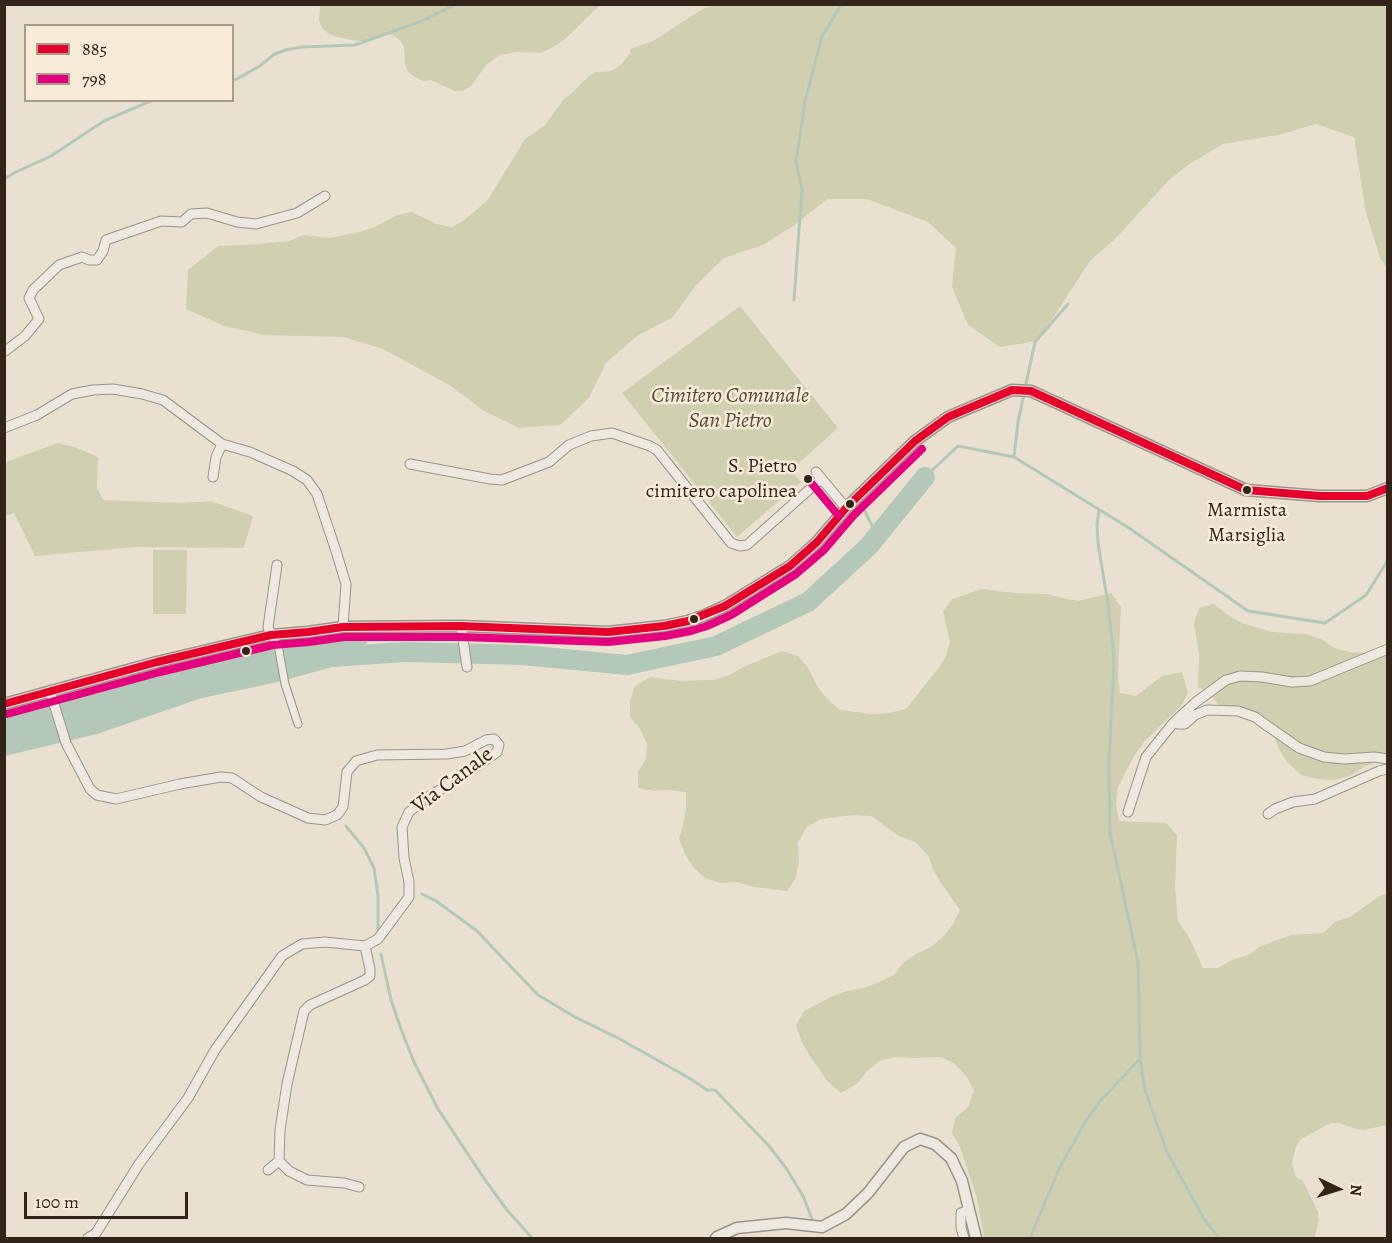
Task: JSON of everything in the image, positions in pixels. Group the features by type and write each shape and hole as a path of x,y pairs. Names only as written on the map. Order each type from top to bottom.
{"street":[{"path":"4,352 39,320 29,298 33,290 58,265 82,257 97,260 106,240 161,220 182,222 191,214 207,213 237,222 256,224 297,213 325,196"},
{"path":"4,428 37,415 72,394 113,389 163,400 222,444 250,452 293,471 307,480 317,494 346,584 343,627"},
{"path":"4,704 51,694 157,662 271,635 343,627 461,626 608,632 688,621 725,606 790,566 817,542 846,508 915,441 948,417 1012,390 1031,391 1246,490 1320,496 1366,496 1388,488"},
{"path":"410,464 502,480 549,462 569,445 591,436 612,433 657,450 731,543 740,546 747,545 819,475 846,508"},
{"path":"213,477 216,457 222,444"},
{"path":"277,565 268,627 278,645 285,684 298,724"},
{"path":"461,626 466,663"},
{"path":"1128,812 1146,757 1174,722 1226,680 1240,676 1292,682 1310,681 1388,649"},
{"name":"Via Canale","path":"51,694 66,743 90,789 97,795 116,799 186,783 221,777 232,778 261,797 308,818 326,820 337,815 343,807 347,772 356,761 376,756 447,754 465,751 486,740 494,740 499,745 497,752 425,799 410,812 402,827 409,897 378,939 365,946"},
{"path":"1174,722 1185,724 1195,715 1207,710 1238,711 1255,717 1299,748 1324,757 1388,759"},
{"path":"1269,814 1293,802 1315,799 1388,769"},
{"path":"88,1239 96,1233 139,1164 188,1098 215,1050 282,956 302,944 325,942 365,946 370,976 310,1005 304,1011 287,1084 280,1130 279,1161 289,1171 307,1180 344,1183 359,1187"},
{"path":"716,1239 737,1228 786,1223 822,1227 846,1214 868,1193 904,1147 920,1139 935,1144 951,1158 962,1181 976,1239"},
{"path":"268,1170 279,1161"},
{"path":"964,1239 961,1213 969,1210"}],"green space":[{"path":"320,4 600,5 564,40 550,49 541,53 516,52 500,55 487,64 471,86 463,91 455,91 431,80 423,81 408,72 404,47 393,35 385,33 370,41 362,42 329,34 319,21"},
{"path":"713,5 1387,5 1387,268 1380,258 1366,213 1354,137 1316,124 1278,135 1223,144 1188,165 1167,182 1116,238 1090,261 1038,341 1000,347 968,325 952,287 956,248 928,222 867,199 827,199 796,224 763,245 724,258 696,285 673,317 637,336 606,363 589,398 560,425 519,428 484,411 451,386 383,349 343,337 264,335 224,326 186,309 188,270 218,246 289,241 304,235 329,238 360,232 397,215 412,212 437,224 452,227 463,221 487,201 525,139 545,125 564,99 588,77 596,72 611,71 625,60 630,49 653,41 701,10"},
{"name":"Cimitero Comunale San Pietro","path":"740,306 838,428 791,470 801,482 737,537 622,393"},
{"path":"58,443 75,447 98,457 97,487 103,500 182,503 211,501 253,516 244,548 136,547 35,556 14,513 5,516 5,467 8,461"},
{"path":"153,550 187,550 186,614 153,614"},
{"path":"982,589 1047,594 1078,601 1111,593 1121,607 1118,675 1120,693 1136,696 1162,676 1182,672 1188,693 1182,705 1145,741 1134,756 1118,787 1116,804 1119,821 1166,823 1177,835 1175,887 1178,921 1189,937 1203,968 1218,968 1248,955 1261,946 1291,935 1323,933 1335,922 1350,917 1387,893 1387,1125 1364,1130 1331,1123 1301,1139 1296,1146 1292,1163 1296,1177 1303,1181 1318,1212 1319,1221 1314,1238 984,1238 977,1198 960,1147 952,1133 955,1118 968,1107 974,1091 967,1077 955,1064 941,1057 897,1057 881,1060 867,1071 857,1084 841,1093 828,1082 809,1055 796,1025 804,1011 833,996 864,988 894,975 903,963 931,947 944,936 960,910 941,883 928,855 915,842 899,836 871,816 855,815 821,819 807,827 798,842 799,861 796,878 787,891 754,887 737,882 721,883 705,878 693,867 679,839 686,809 686,792 638,788 638,772 646,759 647,744 640,729 630,717 630,701 635,686 650,677 681,681 712,680 728,676 743,667 782,651 798,656 809,669 827,699 840,710 873,714 906,709 945,658 950,642 943,611 952,599"},
{"path":"1214,604 1242,623 1272,632 1306,634 1321,639 1335,648 1350,652 1387,654 1387,758 1366,766 1350,776 1334,780 1301,775 1288,763 1279,749 1267,719 1251,712 1235,714 1220,706 1208,693 1198,687 1199,655 1194,623 1199,608"}],"shaded area":[{"path":"373,634 354,661 278,682 202,698 97,734 5,756 5,713 119,681 229,657"}],"waterway":[{"path":"234,80 285,50 355,45 422,21 456,4"},
{"path":"794,300 802,189 796,162 805,101 822,36 842,4"},
{"path":"4,179 51,156 104,121 148,102"},
{"path":"1025,388 1035,342 1068,304"},
{"path":"1014,457 1024,394"},
{"path":"925,477 958,446 1014,457 1129,528 1248,611 1325,623 1366,595 1388,560"},
{"path":"332,657 404,652 523,655 627,665 716,646 808,602 868,547 925,477"},
{"path":"861,503 877,536"},
{"path":"1099,510 1098,543 1114,659 1109,763 1110,833 1138,962 1140,1059 1145,1090 1167,1152 1204,1219 1219,1238"},
{"path":"346,826 364,848 374,868 378,895 378,930"},
{"path":"422,894 436,901 476,930 538,995 707,1090 715,1090 769,1146 786,1168 803,1196 812,1219"},
{"path":"381,954 391,1000 401,1029 414,1062 438,1109 507,1210 532,1238"},
{"path":"1030,1238 1060,1167 1085,1122 1101,1100 1140,1059"}],"transit line":[{"name":"885","path":"4,704 157,662 271,635 343,627 461,626 608,632 688,621 725,606 790,566 817,542 846,508 915,441 948,417 1012,390 1031,391 1246,490 1320,496 1367,496 1388,488"},
{"name":"798","path":"7,714 160,672 273,645 344,637 461,637 608,642 691,631 731,615 796,574 824,550 854,515 922,449"},
{"name":"798","path":"808,479 838,515"}],"place":[{"name":"S. Pietro cimitero capolinea","path":"808,479"},
{"name":"Marmista Marsiglia","path":"1247,490"}]}
